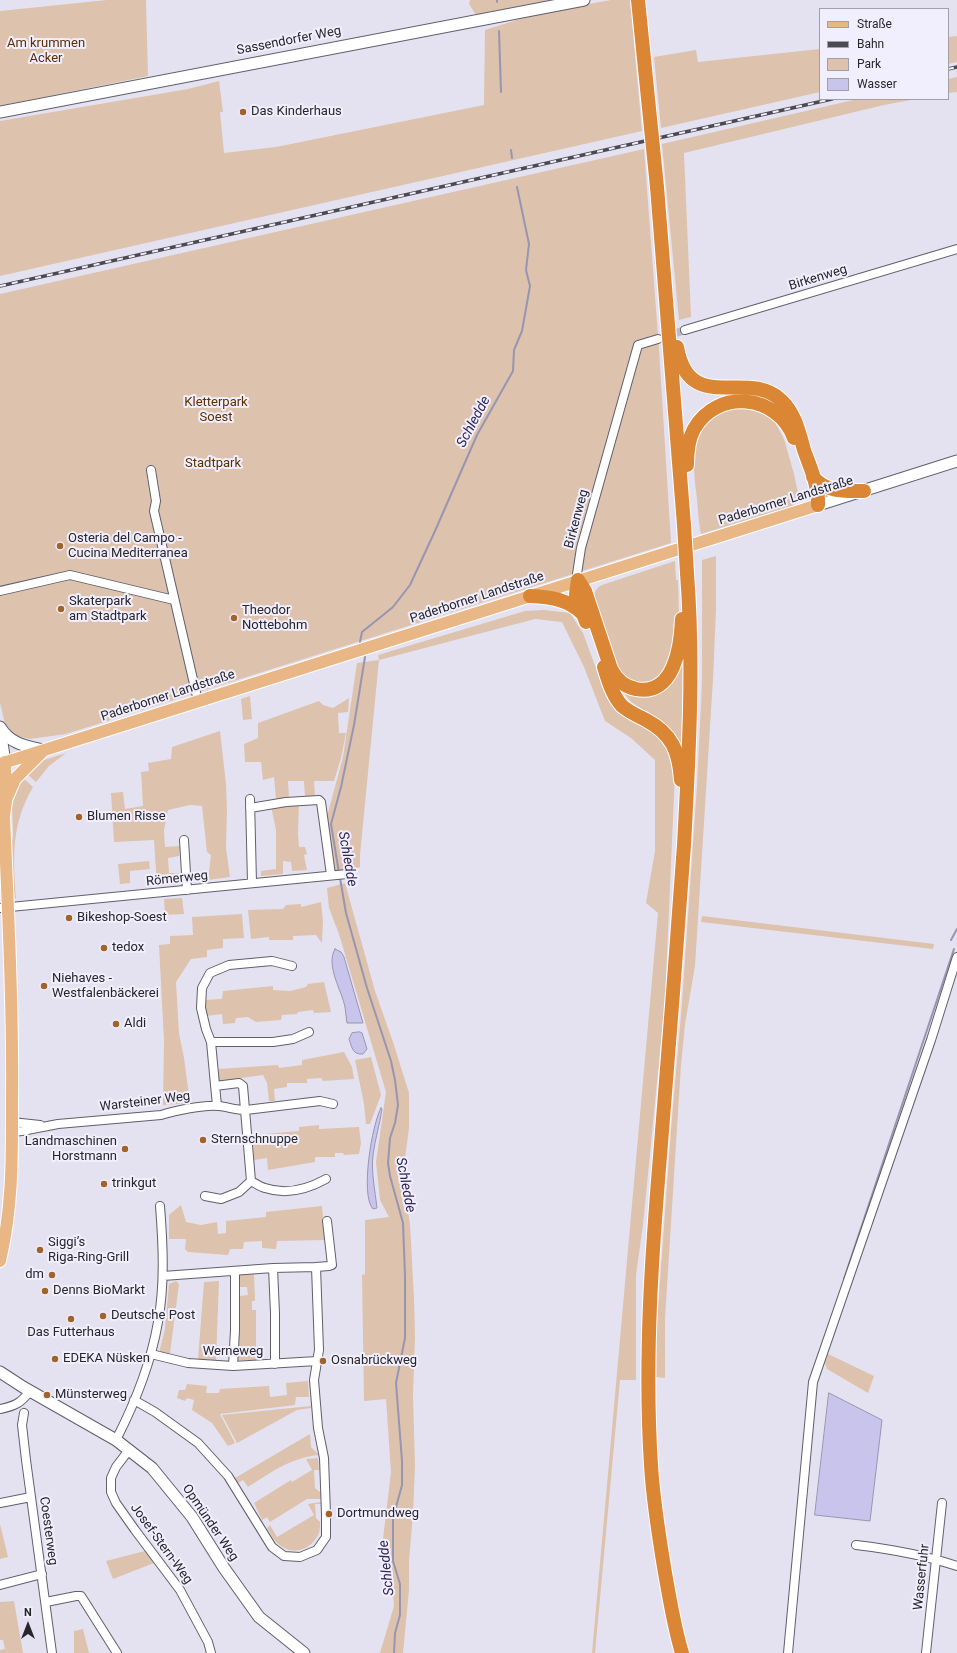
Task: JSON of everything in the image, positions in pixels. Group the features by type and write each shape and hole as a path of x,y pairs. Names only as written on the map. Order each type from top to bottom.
{"highway":[{"path":"638,0 656,187 683,502 688,578 691,686 678,935 655,1210 648,1324 651,1467 654,1505 673,1616 682,1653"},
{"path":"665,292 671,298 678,350 685,371 696,381 706,386 718,388 755,388 768,391 777,396 786,405 795,420 818,492 818,505"},
{"path":"683,502 687,486 688,449 691,436 696,426 704,416 719,406 730,402 746,401 764,405 774,411 787,424 793,436 812,497 818,505"},
{"path":"813,477 819,484 831,489 843,491 864,491"},
{"path":"578,580 586,591 613,673 624,685 639,690 657,687 666,680 671,672 675,662 681,634 682,598 688,578"},
{"path":"578,580 576,594 611,690 618,701 627,710 659,728 672,743 679,760 681,788 686,800"},
{"path":"530,596 548,597 565,602 575,606 583,614"}],"main road":[{"name":"Sassendorfer Weg","path":"0,112 584,0"},
{"name":"Paderborner Landstraße","path":"2,763 957,461"},
{"path":"0,729 15,743 43,750 15,779 3,808"},
{"path":"0,729 2,763 4,908 13,1027 13,1163 10,1205 0,1261"},
{"name":"Opmünder Weg","path":"0,1372 30,1391 116,1440 152,1468 192,1517 224,1568 259,1617 304,1653"}],"street":[{"name":"Birkenweg","path":"685,330 957,250"},
{"name":"Birkenweg","path":"578,580 577,574 581,548 638,345 658,339"},
{"path":"151,470 156,501 154,511 198,701"},
{"path":"0,591 70,575 174,600"},
{"path":"252,883 250,803 318,800 321,802 330,875"},
{"path":"184,840 187,890"},
{"name":"Römerweg","path":"4,908 347,874"},
{"path":"788,1653 813,1382 931,1040 957,958"},
{"path":"217,1106 211,1042 201,1008 202,988 210,973 229,965 272,961 292,966"},
{"path":"211,1042 273,1042 293,1039 309,1032"},
{"path":"205,1196 221,1199 239,1192 251,1180 243,1086 239,1083 215,1086"},
{"name":"Warsteiner Weg","path":"12,1127 22,1131 47,1126 161,1115 176,1110 217,1106 246,1110 320,1101 333,1104"},
{"path":"251,1180 265,1188 288,1191 310,1188 326,1180"},
{"path":"116,1440 134,1400 151,1354 158,1321 163,1276 160,1206"},
{"path":"163,1276 273,1268 329,1266 332,1265 328,1221"},
{"path":"134,1400 155,1412 198,1443 228,1476 272,1547 284,1556 300,1557 317,1550 326,1537 324,1458 318,1428 314,1380 319,1350 316,1267"},
{"path":"273,1268 276,1313 275,1364"},
{"path":"233,1366 235,1330 235,1271"},
{"name":"Werneweg","path":"151,1354 188,1363 233,1366 317,1361"},
{"path":"0,1409 14,1406 24,1399 30,1391"},
{"name":"Coesterweg","path":"24,1413 22,1425 52,1653"},
{"name":"Josef-Stern-Weg","path":"129,1450 116,1467 111,1478 111,1492 116,1503 135,1530 180,1590 208,1642 211,1653"},
{"path":"0,1503 31,1497"},
{"name":"Wasserfuhr","path":"926,1653 942,1503"},
{"path":"856,1544 885,1548 936,1559 957,1566"},
{"path":"0,1585 42,1574"},
{"path":"46,1602 81,1596 117,1653"}],"green space":[{"name":"Am krummen Acker","path":"107,0 146,0 148,76 0,106 0,11"},
{"path":"470,0 558,0 476,15 469,4"},
{"path":"611,0 630,0 642,131 0,276 0,121 188,89 219,81 223,112 220,112 224,153 276,147 484,105 485,30 539,13"},
{"path":"957,36 957,62 949,64 949,37"},
{"path":"819,49 819,92 661,128 654,57 696,50 698,62"},
{"path":"957,77 957,92 949,93 949,79"},
{"path":"854,100 911,100 884,105 684,153 691,317 679,320 662,144"},
{"name":"Stadtpark","path":"644,149 659,349 671,543 66,734 30,739 13,735 5,724 0,703 0,294"},
{"path":"741,405 772,416 784,439 798,493 793,506 701,534 694,461 698,435 703,425 712,416 724,410"},
{"path":"716,556 716,609 713,679 695,966 685,1024 681,1065 665,1318 665,1378 656,1377 656,1336 697,786 702,682 702,560"},
{"path":"675,561 676,580 678,580 679,617 668,672 643,687 618,673 594,599 594,594 598,587 602,585"},
{"path":"544,610 570,613 583,633 606,696 622,713 655,734 669,751 675,773 665,1001 643,1225 636,1275 636,1380 620,1380 595,1653 592,1653 658,913 646,903 655,851 655,760 631,738 605,721 584,667 562,622 535,619 379,660 378,655 525,611"},
{"path":"684,649 681,750 668,726 631,702 617,684 653,695"},
{"path":"379,660 360,867 353,870 333,870 325,824 343,757 357,663"},
{"path":"250,696 252,719 243,720 241,699"},
{"path":"349,698 348,712 338,713 339,733 346,733 341,758 334,781 314,781 315,797 305,797 304,781 288,781 289,798 276,799 274,777 263,780 261,762 245,762 244,744 258,738 258,723 319,701 323,705 333,708"},
{"path":"220,731 226,784 226,848 230,877 208,880 211,855 207,852 202,806 190,805 168,810 164,830 165,847 180,846 179,856 168,858 169,873 181,873 182,884 157,886 154,840 114,842 111,793 123,792 125,809 143,806 141,772 149,771 148,763 171,759 172,747"},
{"path":"66,753 49,766 36,782 25,772 35,763"},
{"path":"21,776 33,787 21,814 15,841 14,869 16,899 13,896 11,858 13,835 12,803"},
{"path":"299,802 299,847 305,847 307,854 304,855 307,870 292,871 291,862 283,861 283,874 261,876 261,871 276,869 276,830 271,806"},
{"path":"149,861 150,869 130,871 130,883 120,884 118,864"},
{"path":"345,883 375,991 409,1093 409,1128 403,1174 410,1224 414,1298 415,1337 413,1396 415,1465 409,1561 409,1590 403,1653 380,1653 394,1606 392,1580 383,1539 391,1472 386,1399 364,1401 362,1275 365,1274 365,1220 389,1217 380,1200 376,1162 386,1092 339,934 329,908 327,888"},
{"path":"182,898 184,914 165,915 164,899"},
{"path":"321,902 323,921 322,943 316,935 293,936 293,940 269,940 269,937 251,939 248,910 283,909 286,905 301,904 301,907"},
{"path":"242,914 244,938 223,939 223,948 207,950 207,957 191,959 176,982 179,1033 190,1103 163,1105 164,1041 159,945 170,944 170,936 193,935 192,917"},
{"path":"702,916 934,944 933,949 701,922"},
{"path":"324,982 331,1012 314,1013 313,1010 298,1012 297,1014 282,1015 281,1020 256,1022 248,1017 236,1018 235,1023 223,1024 222,1014 206,1016 204,1000 222,999 223,991 273,986 273,990 290,991 306,987 308,984"},
{"path":"344,1052 352,1067 354,1079 323,1081 321,1078 307,1079 307,1083 287,1083 287,1087 274,1089 275,1101 269,1101 267,1083 263,1075 219,1081 219,1069 278,1065 279,1068 302,1065 302,1060"},
{"path":"371,1057 381,1095 370,1124 366,1124 364,1104 355,1060"},
{"path":"319,1125 319,1129 359,1127 361,1143 359,1154 344,1155 343,1153 335,1153 335,1157 315,1157 315,1162 268,1170 267,1158 254,1160 253,1135 299,1131 299,1127"},
{"path":"181,1205 186,1222 201,1225 217,1222 218,1234 226,1233 226,1221 266,1217 266,1212 322,1206 325,1240 277,1241 276,1249 262,1248 262,1241 244,1242 243,1249 230,1249 228,1255 188,1252 185,1249 186,1239 169,1239 169,1215"},
{"path":"254,1274 255,1301 252,1301 252,1310 256,1310 256,1360 237,1360 239,1296 248,1295 247,1287 239,1287 240,1275"},
{"path":"176,1281 179,1284 170,1353 167,1355 159,1353 165,1329 169,1284"},
{"path":"219,1281 216,1360 198,1359 204,1282"},
{"path":"828,1354 874,1376 868,1393 827,1369 825,1363"},
{"path":"308,1381 309,1397 296,1397 295,1405 220,1414 235,1443 228,1446 212,1423 192,1410 194,1400 187,1398 185,1401 177,1398 179,1390 185,1390 187,1384 207,1386 206,1393 219,1393 220,1389 269,1386 270,1397 287,1395 286,1383"},
{"path":"311,1406 311,1408 297,1410 237,1443 222,1415"},
{"path":"310,1434 311,1447 319,1455 309,1456 290,1462 248,1487 243,1480 238,1483 235,1478"},
{"path":"318,1458 319,1470 314,1470 315,1488 321,1493 321,1499 307,1499 270,1522 267,1517 262,1520 254,1503 291,1480 292,1482 312,1470 306,1459"},
{"path":"321,1502 321,1504 315,1504 316,1518 320,1522 319,1532 313,1542 304,1549 293,1550 282,1547 267,1528 270,1525 277,1537 314,1515 308,1504"},
{"path":"0,1524 8,1557 0,1559"},
{"path":"145,1551 154,1563 113,1579 106,1561"},
{"path":"14,1601 23,1653 0,1653 0,1650 5,1649 3,1640 0,1640 0,1602"},
{"path":"83,1629 89,1653 74,1653 74,1631"}],"water":[{"path":"335,949 341,952 344,957 363,1023 347,1023 343,1001 333,970 332,955"},
{"path":"352,1033 362,1033 367,1049 363,1054 355,1052 349,1039"},
{"path":"381,1108 373,1155 373,1174 377,1208 373,1209 369,1201 367,1175 371,1143"},
{"path":"829,1393 882,1420 870,1521 815,1515"}],"waterway":[{"name":"Schledde","path":"499,31 501,92"},
{"name":"Schledde","path":"511,150 512,158"},
{"name":"Schledde","path":"360,642 362,632 393,607 410,585 477,435 513,371 514,350 522,331 530,286 526,270 529,244 517,187"},
{"name":"Schledde","path":"339,873 331,824 341,787 354,725 365,657"},
{"name":"Schledde","path":"340,878 346,913 367,988 391,1061 398,1105 395,1123 390,1138 388,1163 390,1176 403,1223 405,1276 405,1338 396,1383 402,1461 402,1485 393,1518 393,1561 400,1584 400,1615 395,1633 394,1653"},
{"path":"951,940 957,929"},
{"path":"844,1279 954,949"}],"tunnel":[{"path":"665,337 685,330"}],"railway":[{"path":"949,69 957,67"},
{"path":"0,286 828,100"}],"place":[{"name":"Das Kinderhaus","path":"243,112"},
{"name":"Osteria del Campo - Cucina Mediterranea","path":"60,546"},
{"name":"Skaterpark am Stadtpark","path":"61,609"},
{"name":"Theodor Nottebohm","path":"234,618"},
{"name":"Blumen Risse","path":"79,817"},
{"name":"Bikeshop-Soest","path":"69,918"},
{"name":"tedox","path":"104,948"},
{"name":"Niehaves - Westfalenbäckerei","path":"44,986"},
{"name":"Aldi","path":"116,1024"},
{"name":"Sternschnuppe","path":"203,1140"},
{"name":"Landmaschinen Horstmann","path":"125,1149"},
{"name":"trinkgut","path":"104,1184"},
{"name":"Siggi’s Riga-Ring-Grill","path":"40,1250"},
{"name":"dm","path":"52,1275"},
{"name":"Denns BioMarkt","path":"45,1291"},
{"name":"Deutsche Post","path":"103,1316"},
{"name":"Das Futterhaus","path":"71,1319"},
{"name":"EDEKA Nüsken","path":"55,1359"},
{"name":"Osnabrückweg","path":"323,1361"},
{"name":"Münsterweg","path":"47,1395"},
{"name":"Dortmundweg","path":"329,1514"}],"park label":[{"name":"Kletterpark Soest","path":"216,410"}]}
